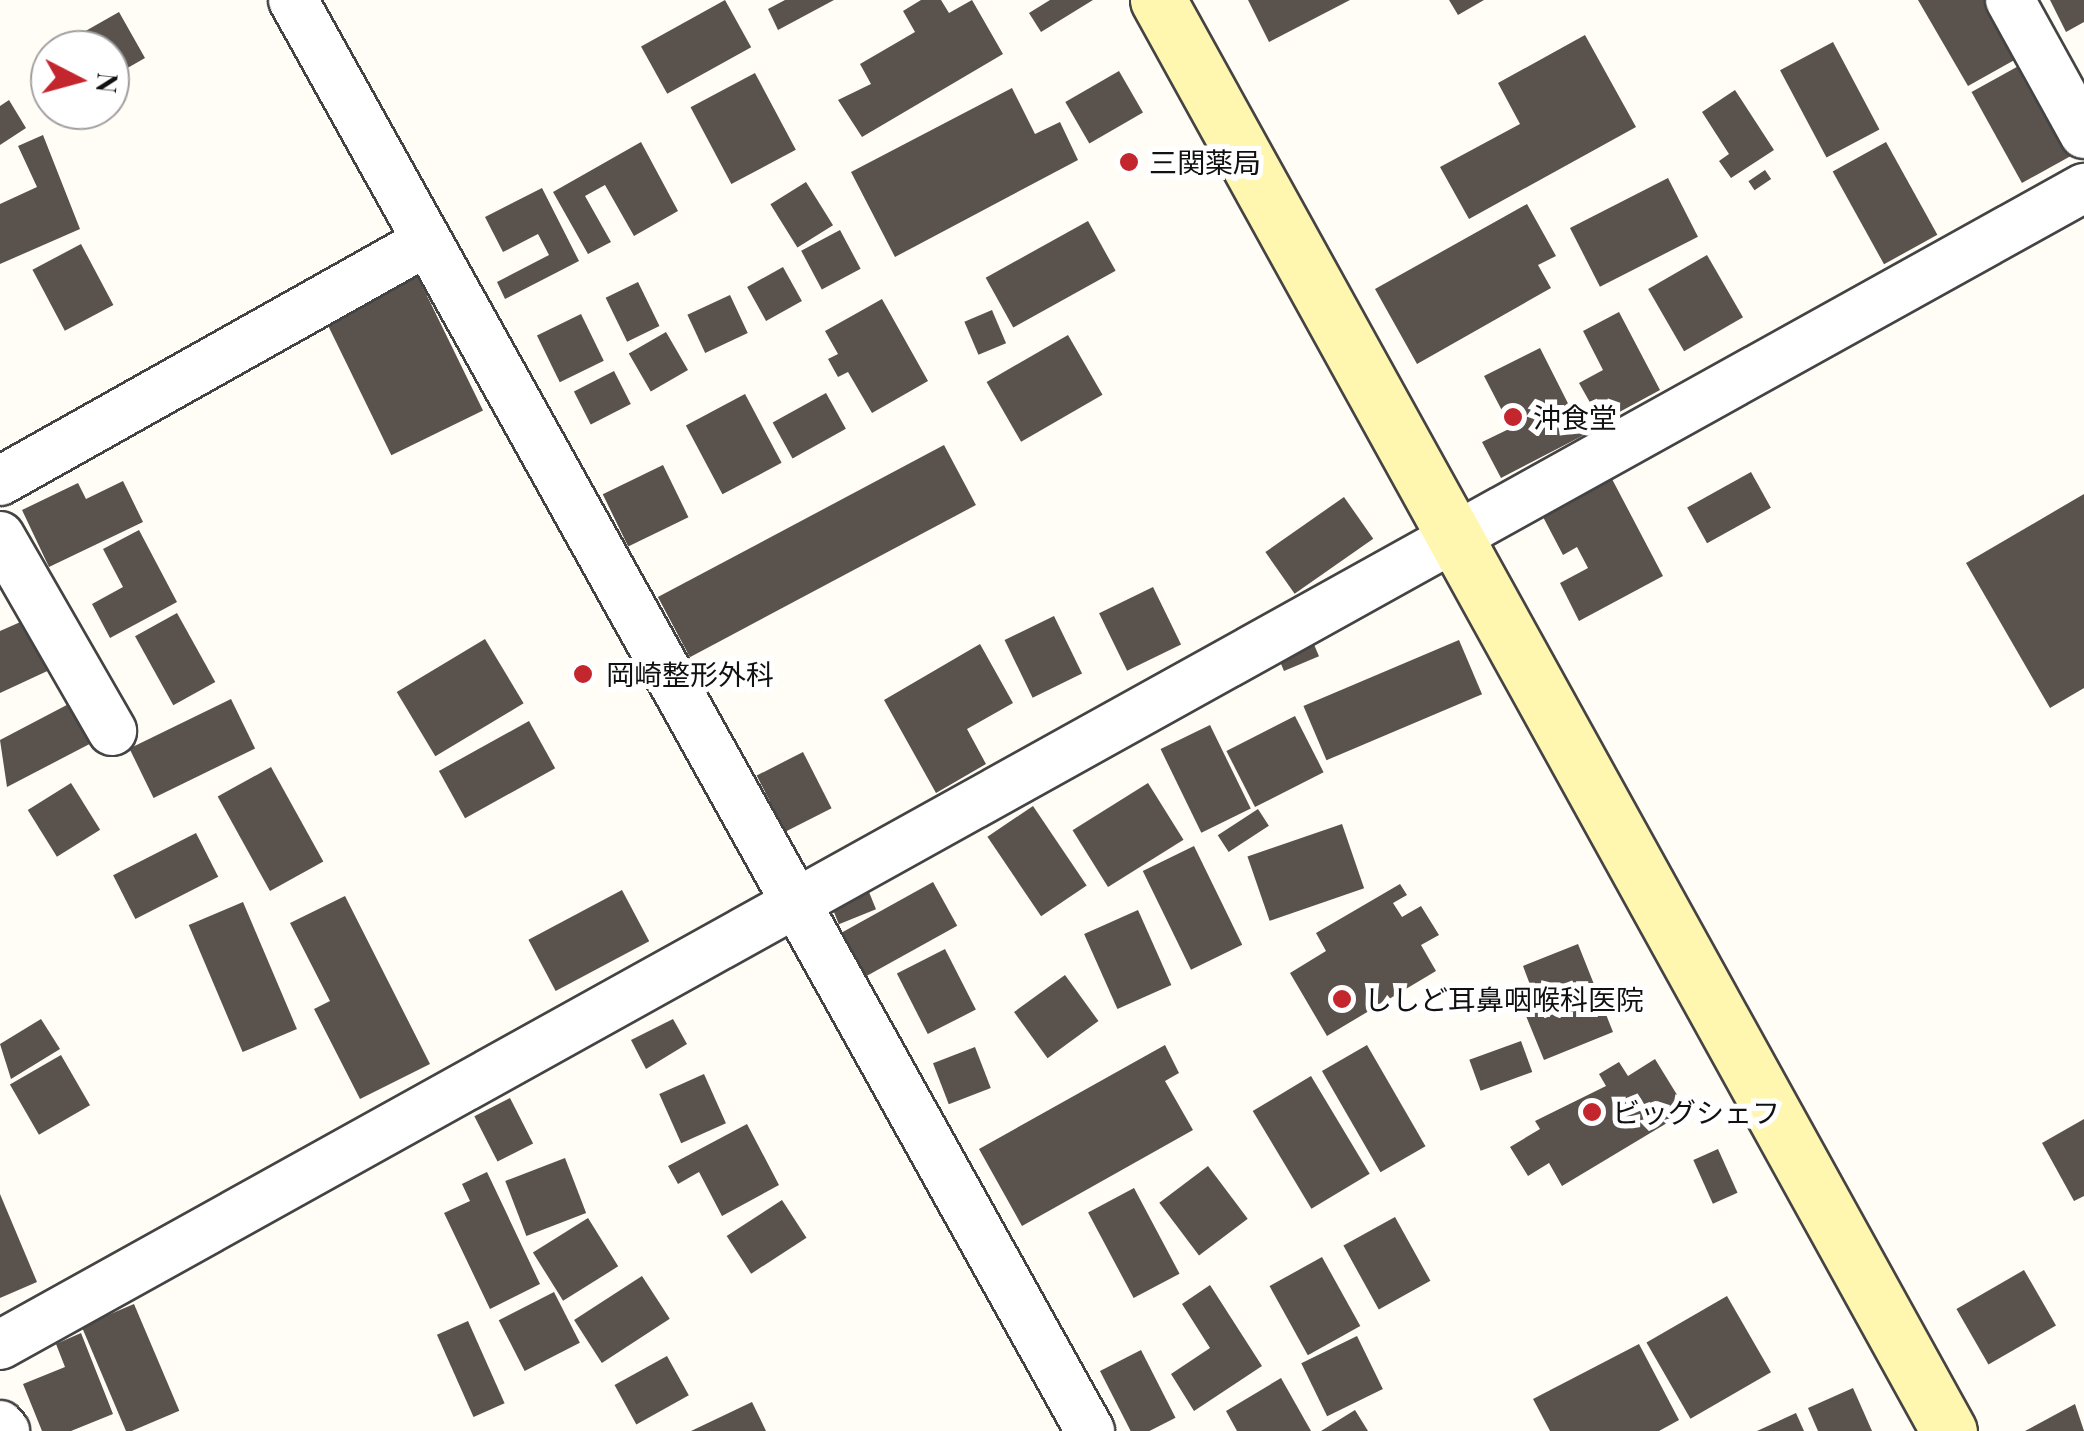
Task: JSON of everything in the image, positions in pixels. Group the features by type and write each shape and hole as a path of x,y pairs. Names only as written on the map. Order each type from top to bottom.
{"street":[{"path":"293,0 1090,1431"},
{"path":"1158,0 1949,1431"},
{"path":"2010,0 2084,134"},
{"path":"0,1345 792,901 2084,188"},
{"path":"0,481 426,242"},
{"path":"0,536 112,731"}],"building":[{"path":"725,0 751,47 667,94 641,47"},
{"path":"785,0 834,0 778,30 768,9"},
{"path":"921,0 941,0 949,13 972,0 1003,54 862,137 838,100 871,84 860,64 915,32 903,11"},
{"path":"1050,0 1093,0 1041,32 1029,13"},
{"path":"1248,0 1350,0 1269,42"},
{"path":"1449,0 1484,0 1458,15"},
{"path":"1918,0 1988,0 2018,58 1968,86"},
{"path":"2050,0 2084,0 2084,22 2066,32"},
{"path":"119,12 129,30 87,30"},
{"path":"130,31 145,58 130,67"},
{"path":"1585,35 1636,127 1469,219 1440,167 1520,124 1498,83"},
{"path":"1833,42 1879,129 1827,158 1780,70"},
{"path":"2024,63 2074,154 2022,183 1972,92"},
{"path":"1119,71 1143,113 1089,144 1065,102"},
{"path":"755,73 796,150 731,184 691,107"},
{"path":"1012,88 1035,134 1060,122 1078,160 895,257 851,172"},
{"path":"1735,90 1774,150 1731,178 1719,161 1729,154 1702,112"},
{"path":"9,100 26,128 0,145 0,106"},
{"path":"43,135 80,229 0,264 0,204 37,187 18,146"},
{"path":"641,142 678,211 634,236 605,185 585,196 611,242 588,254 553,192"},
{"path":"1886,142 1937,235 1884,264 1833,172"},
{"path":"1765,170 1771,179 1755,190 1748,181"},
{"path":"1668,178 1698,237 1600,287 1570,228"},
{"path":"806,182 833,225 797,248 770,204"},
{"path":"542,188 579,261 505,299 497,282 549,255 538,234 503,252 485,217"},
{"path":"1527,204 1556,256 1538,265 1551,288 1417,364 1375,289"},
{"path":"1088,221 1116,271 1013,328 986,278"},
{"path":"840,230 861,269 822,290 801,251"},
{"path":"81,244 113,305 65,331 32,270"},
{"path":"1707,255 1743,317 1684,351 1648,289"},
{"path":"412,265 483,411 391,455 320,310"},
{"path":"783,267 802,301 766,321 747,287"},
{"path":"638,282 659,326 627,342 606,298"},
{"path":"730,295 748,333 705,353 687,315"},
{"path":"882,299 928,381 872,413 848,372 838,377 828,359 838,354 825,331"},
{"path":"992,310 1006,343 978,355 964,322"},
{"path":"1619,312 1660,390 1601,422 1579,383 1603,370 1583,331"},
{"path":"581,314 604,361 560,382 537,335"},
{"path":"666,332 688,370 651,392 629,354"},
{"path":"1068,335 1102,395 1021,442 987,382"},
{"path":"1540,348 1584,435 1501,478 1482,442 1511,428 1484,376"},
{"path":"614,371 631,404 591,424 574,391"},
{"path":"826,393 846,429 793,458 773,423"},
{"path":"745,394 782,463 722,494 686,425"},
{"path":"944,445 976,505 690,657 658,597"},
{"path":"663,465 688,517 628,547 603,494"},
{"path":"1751,472 1771,508 1707,543 1687,507"},
{"path":"1612,479 1663,576 1579,621 1560,583 1588,568 1577,547 1563,555 1542,515"},
{"path":"123,481 143,522 49,567 22,510 78,483 86,499"},
{"path":"2084,494 2084,688 2050,708 1966,563"},
{"path":"1344,497 1373,539 1295,594 1265,552"},
{"path":"139,530 177,602 110,638 92,604 123,587 103,549"},
{"path":"1153,587 1181,645 1127,671 1099,613"},
{"path":"177,613 215,682 173,705 135,636"},
{"path":"34,616 56,667 0,693 0,631"},
{"path":"1054,616 1082,674 1033,698 1005,640"},
{"path":"1310,635 1319,656 1284,671 1275,650"},
{"path":"485,639 524,703 435,756 397,692"},
{"path":"1459,640 1482,694 1326,760 1303,706"},
{"path":"980,644 1013,703 967,729 986,764 936,793 884,700"},
{"path":"82,697 103,737 7,787 0,740"},
{"path":"231,699 255,748 154,798 129,749"},
{"path":"1295,716 1324,772 1255,807 1226,751"},
{"path":"529,721 555,768 465,818 439,771"},
{"path":"1210,725 1251,809 1201,833 1161,749"},
{"path":"803,752 832,808 785,832 757,776"},
{"path":"271,767 323,861 270,891 218,797"},
{"path":"71,783 100,830 57,857 28,810"},
{"path":"1148,783 1184,840 1108,887 1073,830"},
{"path":"1033,806 1087,886 1041,916 987,837"},
{"path":"1258,809 1269,826 1229,852 1218,835"},
{"path":"1342,824 1364,888 1270,921 1247,857"},
{"path":"196,833 218,877 135,919 113,875"},
{"path":"1194,846 1242,945 1191,970 1143,871"},
{"path":"933,882 957,926 857,981 832,938"},
{"path":"1400,884 1407,895 1393,903 1402,917 1421,906 1439,935 1421,945 1436,971 1327,1036 1290,973 1326,951 1316,933"},
{"path":"867,887 876,909 839,924 830,902"},
{"path":"622,890 649,941 556,991 528,940"},
{"path":"345,896 430,1064 360,1099 314,1009 330,1001 290,923"},
{"path":"243,902 297,1029 243,1052 189,925"},
{"path":"1138,910 1171,985 1117,1009 1084,934"},
{"path":"1578,944 1613,1032 1544,1060 1526,1016 1540,1011 1523,966"},
{"path":"945,949 976,1010 928,1034 897,974"},
{"path":"1065,975 1099,1021 1048,1058 1014,1012"},
{"path":"41,1019 60,1049 11,1079 0,1044"},
{"path":"673,1019 687,1044 646,1069 631,1040"},
{"path":"1521,1041 1532,1072 1481,1091 1469,1060"},
{"path":"1165,1045 1179,1073 1165,1081 1193,1130 1022,1226 979,1149"},
{"path":"1367,1045 1426,1146 1380,1172 1322,1071"},
{"path":"975,1047 991,1088 949,1104 933,1063"},
{"path":"61,1055 90,1105 39,1135 10,1084"},
{"path":"1655,1059 1687,1111 1562,1186 1549,1163 1528,1176 1510,1147 1540,1129 1535,1121 1606,1086 1599,1074 1619,1062 1628,1076"},
{"path":"704,1074 726,1123 681,1143 659,1094"},
{"path":"1311,1076 1370,1174 1311,1209 1253,1111"},
{"path":"510,1098 533,1143 498,1162 474,1116"},
{"path":"2084,1119 2084,1196 2074,1201 2042,1143"},
{"path":"747,1124 779,1185 722,1216 699,1172 678,1184 668,1166"},
{"path":"1718,1149 1738,1193 1713,1204 1693,1160"},
{"path":"565,1158 586,1213 526,1236 505,1181"},
{"path":"1208,1166 1248,1219 1199,1255 1159,1203"},
{"path":"487,1172 540,1284 490,1309 444,1213 470,1201 462,1184"},
{"path":"1134,1188 1180,1274 1134,1298 1088,1212"},
{"path":"0,1194 37,1282 0,1298"},
{"path":"782,1200 807,1238 751,1274 727,1236"},
{"path":"1395,1217 1430,1281 1379,1309 1343,1246"},
{"path":"588,1218 618,1266 563,1301 533,1252"},
{"path":"1322,1257 1360,1326 1308,1355 1270,1286"},
{"path":"2024,1270 2056,1325 1988,1364 1956,1309"},
{"path":"642,1276 670,1319 602,1363 574,1320"},
{"path":"1210,1285 1262,1366 1194,1411 1171,1374 1210,1348 1182,1304"},
{"path":"554,1292 580,1343 525,1371 499,1320"},
{"path":"1727,1296 1771,1372 1690,1419 1646,1342"},
{"path":"134,1304 179,1411 126,1431 82,1326"},
{"path":"468,1321 505,1403 474,1417 437,1335"},
{"path":"81,1333 113,1414 71,1431 42,1431 23,1384 65,1367 56,1344"},
{"path":"1357,1336 1383,1389 1327,1416 1301,1363"},
{"path":"1639,1344 1679,1420 1659,1431 1550,1431 1533,1399"},
{"path":"1141,1350 1176,1418 1149,1431 1131,1431 1100,1371"},
{"path":"667,1356 689,1395 636,1424 615,1385"},
{"path":"1281,1378 1311,1431 1237,1431 1226,1411"},
{"path":"1853,1388 1872,1431 1818,1431 1808,1408"},
{"path":"752,1402 766,1431 691,1431"},
{"path":"2075,1404 2084,1431 2025,1431"},
{"path":"1355,1410 1368,1431 1321,1431"},
{"path":"1796,1413 1804,1431 1757,1431"}],"place":[{"name":"三関薬局","path":"1129,162"},
{"name":"沖食堂","path":"1513,417"},
{"name":"岡崎整形外科","path":"583,674"},
{"name":"ししど耳鼻咽喉科医院","path":"1342,999"},
{"name":"ビッグシェフ","path":"1592,1112"}]}
